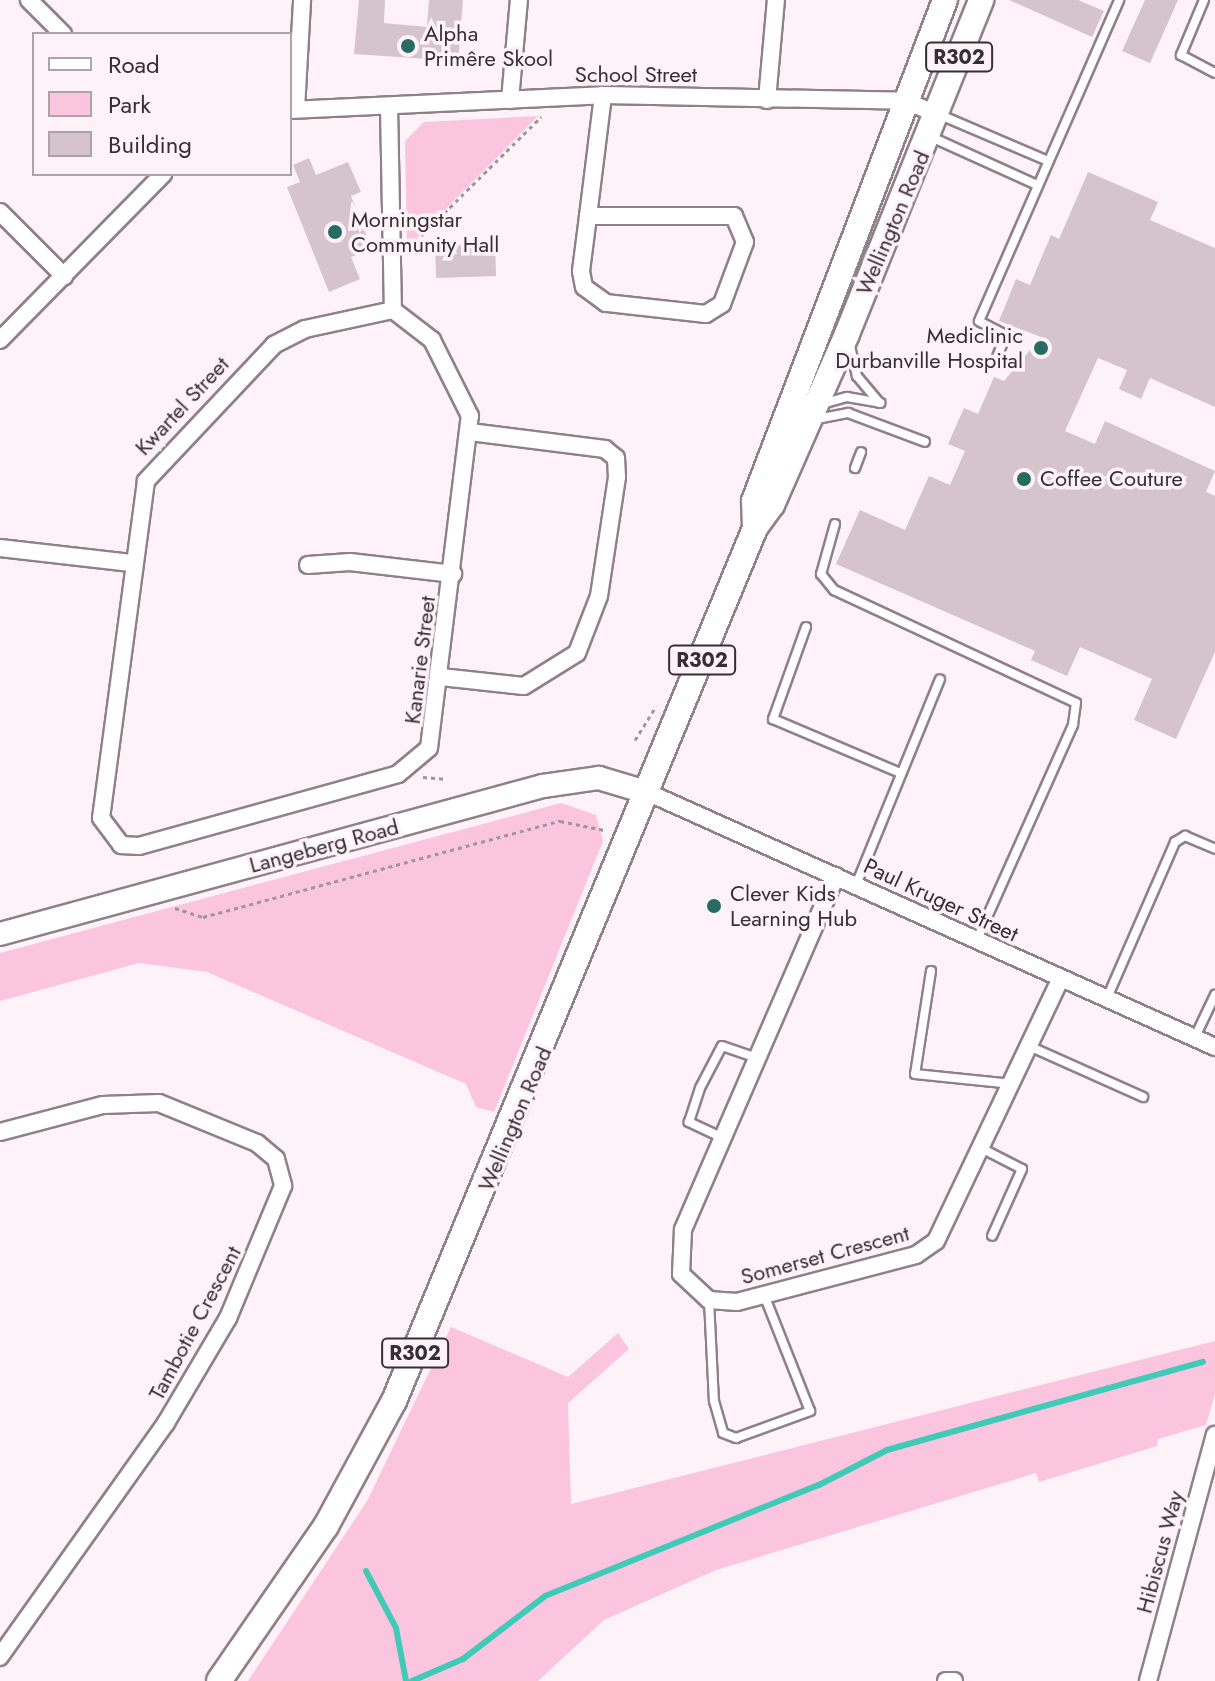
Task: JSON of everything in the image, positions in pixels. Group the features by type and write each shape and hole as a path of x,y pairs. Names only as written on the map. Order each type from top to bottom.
{"main road":[{"name":"Wellington Road","path":"219,1681 326,1526 394,1401 649,793 755,528 772,505 897,109 945,0"},
{"name":"Wellington Road","path":"798,422 847,334 981,0"},
{"name":"Langeberg Road","path":"0,934 543,786 599,778 649,793"}],"street":[{"path":"29,0 61,32"},
{"path":"293,110 302,0"},
{"path":"510,100 519,0"},
{"path":"767,100 776,0"},
{"path":"588,216 734,216 745,242 722,304 706,314 594,298 581,279 588,216 603,95"},
{"name":"School Street","path":"293,110 603,95 767,100 897,109 933,125"},
{"path":"389,106 393,310"},
{"name":"School Street","path":"897,109 933,125"},
{"path":"0,340 161,176"},
{"path":"0,212 64,276"},
{"name":"Kanarie Street","path":"393,310 432,340 462,387 470,432 432,739 408,769"},
{"name":"Kwartel Street","path":"393,310 295,333 229,385 149,474 131,563 101,818 107,834 139,846 408,769"},
{"path":"441,677 524,686 577,653 599,596 617,477 616,458 605,449 470,432"},
{"path":"0,548 131,563"},
{"path":"308,565 350,562 453,574"},
{"name":"Paul Kruger Street","path":"649,793 1215,1047"},
{"path":"709,1300 681,1274 678,1248 836,876"},
{"name":"Somerset Crescent","path":"709,1300 764,1295 926,1250 981,1148 1061,978"},
{"name":"Tambotie Crescent","path":"0,1132 103,1105 159,1103 257,1143 276,1159 283,1186 228,1318 166,1423 0,1657"},
{"name":"Hibiscus Way","path":"1148,1681 1215,1435"},
{"path":"946,1681 954,1681"}],"lane":[{"path":"995,362 1006,335 979,321 1119,0"},
{"path":"1204,0 1181,55 1215,73"},
{"path":"933,125 1048,161"},
{"path":"933,125 1037,185"},
{"path":"798,422 847,397 880,403 857,376 847,334"},
{"path":"798,422 848,413 925,442"},
{"path":"855,468 861,452"},
{"path":"835,524 821,574 834,590 1076,703 1073,725 977,940"},
{"path":"806,627 773,719 900,773"},
{"path":"856,885 940,679"},
{"path":"1107,999 1175,842 1185,836 1215,849"},
{"path":"931,971 915,1074 1012,1084"},
{"path":"1194,1038 1215,995"},
{"path":"723,1138 689,1122 700,1088 722,1046 757,1058"},
{"path":"1029,1046 1143,1097"},
{"path":"981,1148 1022,1169 992,1236"},
{"path":"709,1300 714,1401 723,1433 736,1438 810,1411 764,1295"}],"path":[{"path":"392,265 560,97"},
{"path":"635,740 656,706"},
{"path":"408,769 447,779"},
{"path":"170,906 203,917 551,823 604,830"}],"green space":[{"path":"538,116 407,248 405,141 424,122"},
{"path":"561,803 596,815 603,841 494,1112 476,1107 466,1084 207,972 139,963 0,1001 0,953"},
{"path":"451,1327 568,1377 618,1333 629,1349 568,1403 571,1504 1215,1341 1215,1394 1206,1425 1158,1439 1157,1446 1039,1482 1036,1473 716,1570 604,1620 538,1681 248,1681 367,1501"}],"building":[{"path":"359,0 385,0 384,23 427,27 429,0 463,0 458,61 354,54"},
{"path":"1009,0 1078,0 1104,11 1092,37"},
{"path":"1145,0 1178,0 1150,63 1122,51"},
{"name":"Morningstar Community Hall","path":"309,158 316,175 348,162 361,192 351,196 372,249 351,257 360,279 329,292 287,187 300,182 293,165"},
{"path":"1088,172 1158,202 1150,220 1215,248 1215,407 1150,378 1141,399 1119,389 1127,370 1098,358 1065,431 1095,444 1105,421 1215,471 1206,492 1215,496 1215,652 1176,739 1134,720 1152,679 1080,647 1067,676 1031,660 1035,651 836,564 860,510 905,530 929,476 950,485 965,451 948,444 964,408 978,414 994,377 1004,381 1041,337 999,321 1016,279 1030,285 1051,235 1059,239"},
{"path":"495,244 496,276 436,278 435,246"}],"waterway":[{"path":"412,1681 463,1659 545,1596 819,1485 887,1450 1203,1362"},
{"path":"366,1571 396,1628 406,1681"}],"place":[{"name":"Alpha Primêre Skool","path":"408,46"},
{"name":"Morningstar Community Hall","path":"335,232"},
{"name":"Mediclinic Durbanville Hospital","path":"1041,348"},
{"name":"Coffee Couture","path":"1024,479"},
{"name":"Clever Kids Learning Hub","path":"714,906"}]}
